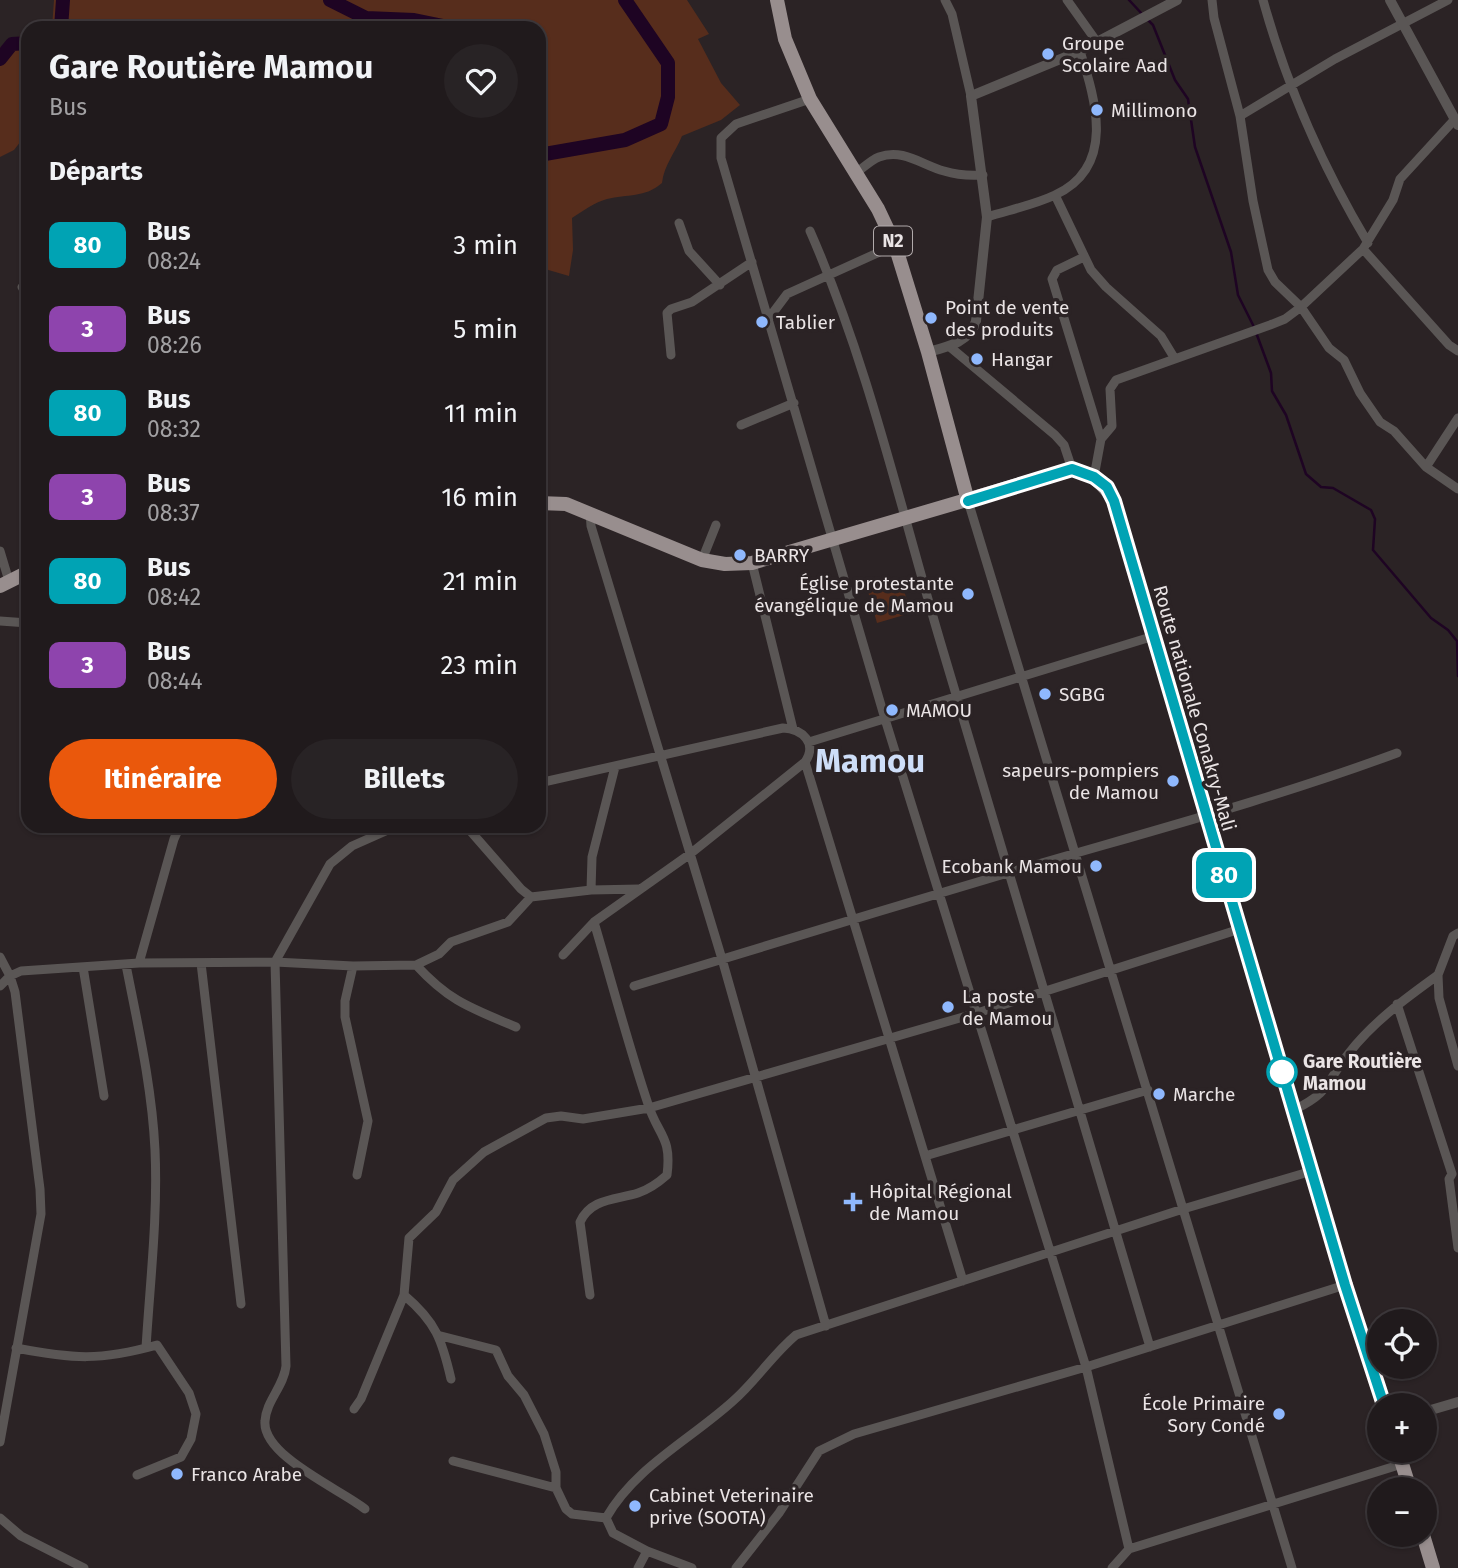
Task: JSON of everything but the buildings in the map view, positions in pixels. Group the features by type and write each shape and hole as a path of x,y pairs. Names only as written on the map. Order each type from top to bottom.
{"highway":[{"name":"N2","path":"777,0 785,40 810,99 878,209 895,245 928,352 968,501"},
{"path":"546,503 566,503 702,560 725,564 752,563 1072,469 1094,477"},
{"name":"Route nationale Conakry-Mali","path":"1094,477 1107,487 1114,501 1345,1285 1380,1393"},
{"path":"5,583 21,575"},
{"path":"1427,1547 1433,1568"}],"street":[{"path":"928,352 950,346 970,333 976,321 988,218 971,96 952,14 945,0"},
{"path":"1067,0 1101,40"},
{"path":"971,96 1080,51 1177,0"},
{"path":"1212,0 1214,18 1240,116 1253,201 1268,270 1275,282 1301,307 1329,348 1344,360 1360,393 1380,422 1394,431 1426,467 1458,489"},
{"path":"1263,0 1290,86 1365,246 1458,351"},
{"path":"1101,439 1112,426 1110,389 1115,380 1270,325 1285,319 1301,307 1365,246 1393,200 1400,179 1456,122 1390,0"},
{"path":"1240,116 1402,23 1448,0"},
{"path":"988,218 1055,195 1084,173 1096,144 1097,110 1080,51"},
{"path":"810,99 736,124 721,138 721,158 885,719 1052,1251 1086,1367 1129,1549"},
{"path":"856,173 877,157 889,155 910,156 941,171 960,176 983,176"},
{"path":"1055,195 1084,257 1106,286 1161,336 1175,359"},
{"path":"679,223 690,251 720,285"},
{"path":"810,231 829,274 863,375 1007,873 1081,1110 1150,1347"},
{"path":"769,317 787,294 895,245"},
{"path":"1084,257 1057,270 1052,279 1101,439 1094,477"},
{"path":"671,355 667,313 720,285 752,262"},
{"path":"950,346 1055,435 1064,445 1072,469"},
{"path":"741,425 794,403"},
{"path":"1426,467 1458,418"},
{"path":"968,501 1148,1090 1270,1503 1292,1568"},
{"path":"590,512 591,526 722,959 826,1326"},
{"path":"702,560 716,525"},
{"path":"0,551 5,583"},
{"path":"752,563 793,729"},
{"path":"0,621 21,622"},
{"path":"809,743 1154,636"},
{"path":"546,782 772,730 793,729 800,732 809,743 810,750 804,762 690,854 594,922 563,955"},
{"path":"634,986 1007,873 1207,816 1320,781 1396,753"},
{"path":"804,762 962,1282"},
{"path":"591,890 592,857 615,767"},
{"path":"139,963 177,833"},
{"path":"365,1509 350,1497 308,1474 273,1442 264,1424 266,1414 285,1375 286,1366 275,962 330,864 352,846 381,833"},
{"path":"473,833 531,897 641,888"},
{"path":"0,986 10,976 21,971 139,963 416,965 439,954 451,942 508,922 531,897"},
{"path":"590,1295 580,1222 585,1212 615,1196 636,1194 655,1186 667,1175 670,1157 668,1141 649,1108 594,922"},
{"path":"354,1409 361,1399 404,1295 409,1238 436,1212 453,1180 484,1152 546,1118 561,1116 583,1119 649,1108 976,1013 1240,929"},
{"path":"1458,933 1453,936 1438,975 1439,998 1458,1066"},
{"path":"0,957 15,992 41,1214 0,1442"},
{"path":"201,962 241,1304"},
{"path":"126,965 146,1068 155,1150 146,1348"},
{"path":"416,965 433,984 459,1003 516,1027"},
{"path":"353,966 345,1001 345,1017 368,1121 357,1175"},
{"path":"83,967 104,1096"},
{"path":"1294,1110 1323,1093 1349,1053 1397,1004 1438,975"},
{"path":"1397,1004 1455,1173 1449,1179 1458,1248"},
{"path":"925,1156 1148,1090"},
{"path":"606,1518 624,1489 730,1404 796,1335 1183,1209 1312,1171"},
{"path":"736,1568 779,1513 819,1451 854,1434 1086,1367 1345,1285"},
{"path":"404,1295 441,1335 451,1379"},
{"path":"441,1335 496,1350 508,1376 524,1395 544,1434 556,1472 556,1488 561,1501 572,1514 606,1518"},
{"path":"16,1348 65,1357 100,1357 157,1345 189,1393 196,1414 191,1439 181,1457 138,1475"},
{"path":"1437,1408 1458,1402"},
{"path":"453,1461 556,1488"},
{"path":"1112,1568 1129,1549 1386,1463"},
{"path":"0,1518 42,1549 84,1568"},
{"path":"606,1518 613,1533 646,1552 692,1568"},
{"path":"638,1568 646,1552"}],"shaded area":[{"path":"54,0 687,0 709,34 698,39 721,83 740,105 721,120 682,136 667,165 662,183 656,188 603,200 572,218 573,250 569,276 546,269 546,21 52,21"},
{"path":"21,36 21,141 14,150 0,157 0,48 8,40"},
{"path":"900,578 911,613 877,623 867,588"}],"waterway":[{"path":"62,21 63,0"},
{"path":"330,0 366,18 419,21"},
{"path":"546,154 625,140 661,124 668,97 668,63 625,0"},
{"path":"1129,0 1143,15"},
{"path":"1148,20 1153,25 1175,80 1188,99 1195,147 1231,252 1238,295 1254,327 1271,373 1272,391 1286,415 1306,474 1321,487 1333,488 1371,510 1375,519 1373,550 1431,618 1448,630 1457,641 1458,676"},
{"path":"0,59 12,44 21,43"}],"bus line":[{"name":"80","path":"968,501 1072,469 1094,477 1107,487 1114,501 1345,1285 1380,1393"}],"place":[{"name":"Groupe Scolaire Aad","path":"1048,54"},
{"name":"Millimono","path":"1097,110"},
{"name":"Point de vente des produits","path":"931,318"},
{"name":"Tablier","path":"762,322"},
{"name":"Hangar","path":"977,359"},
{"name":"BARRY","path":"740,555"},
{"name":"Église protestante évangélique de Mamou","path":"968,594"},
{"name":"SGBG","path":"1045,694"},
{"name":"MAMOU","path":"892,710"},
{"name":"sapeurs-pompiers de Mamou","path":"1173,781"},
{"name":"Ecobank Mamou","path":"1096,866"},
{"name":"La poste de Mamou","path":"948,1007"},
{"name":"Gare Routière Mamou","path":"1282,1072"},
{"name":"Marche","path":"1159,1094"},
{"name":"Hôpital Régional de Mamou","path":"853,1202"},
{"name":"École Primaire Sory Condé","path":"1279,1414"},
{"name":"Franco Arabe","path":"177,1474"},
{"name":"Cabinet Veterinaire prive (SOOTA)","path":"635,1506"}],"district":[{"name":"Mamou","path":"870,760"}]}
